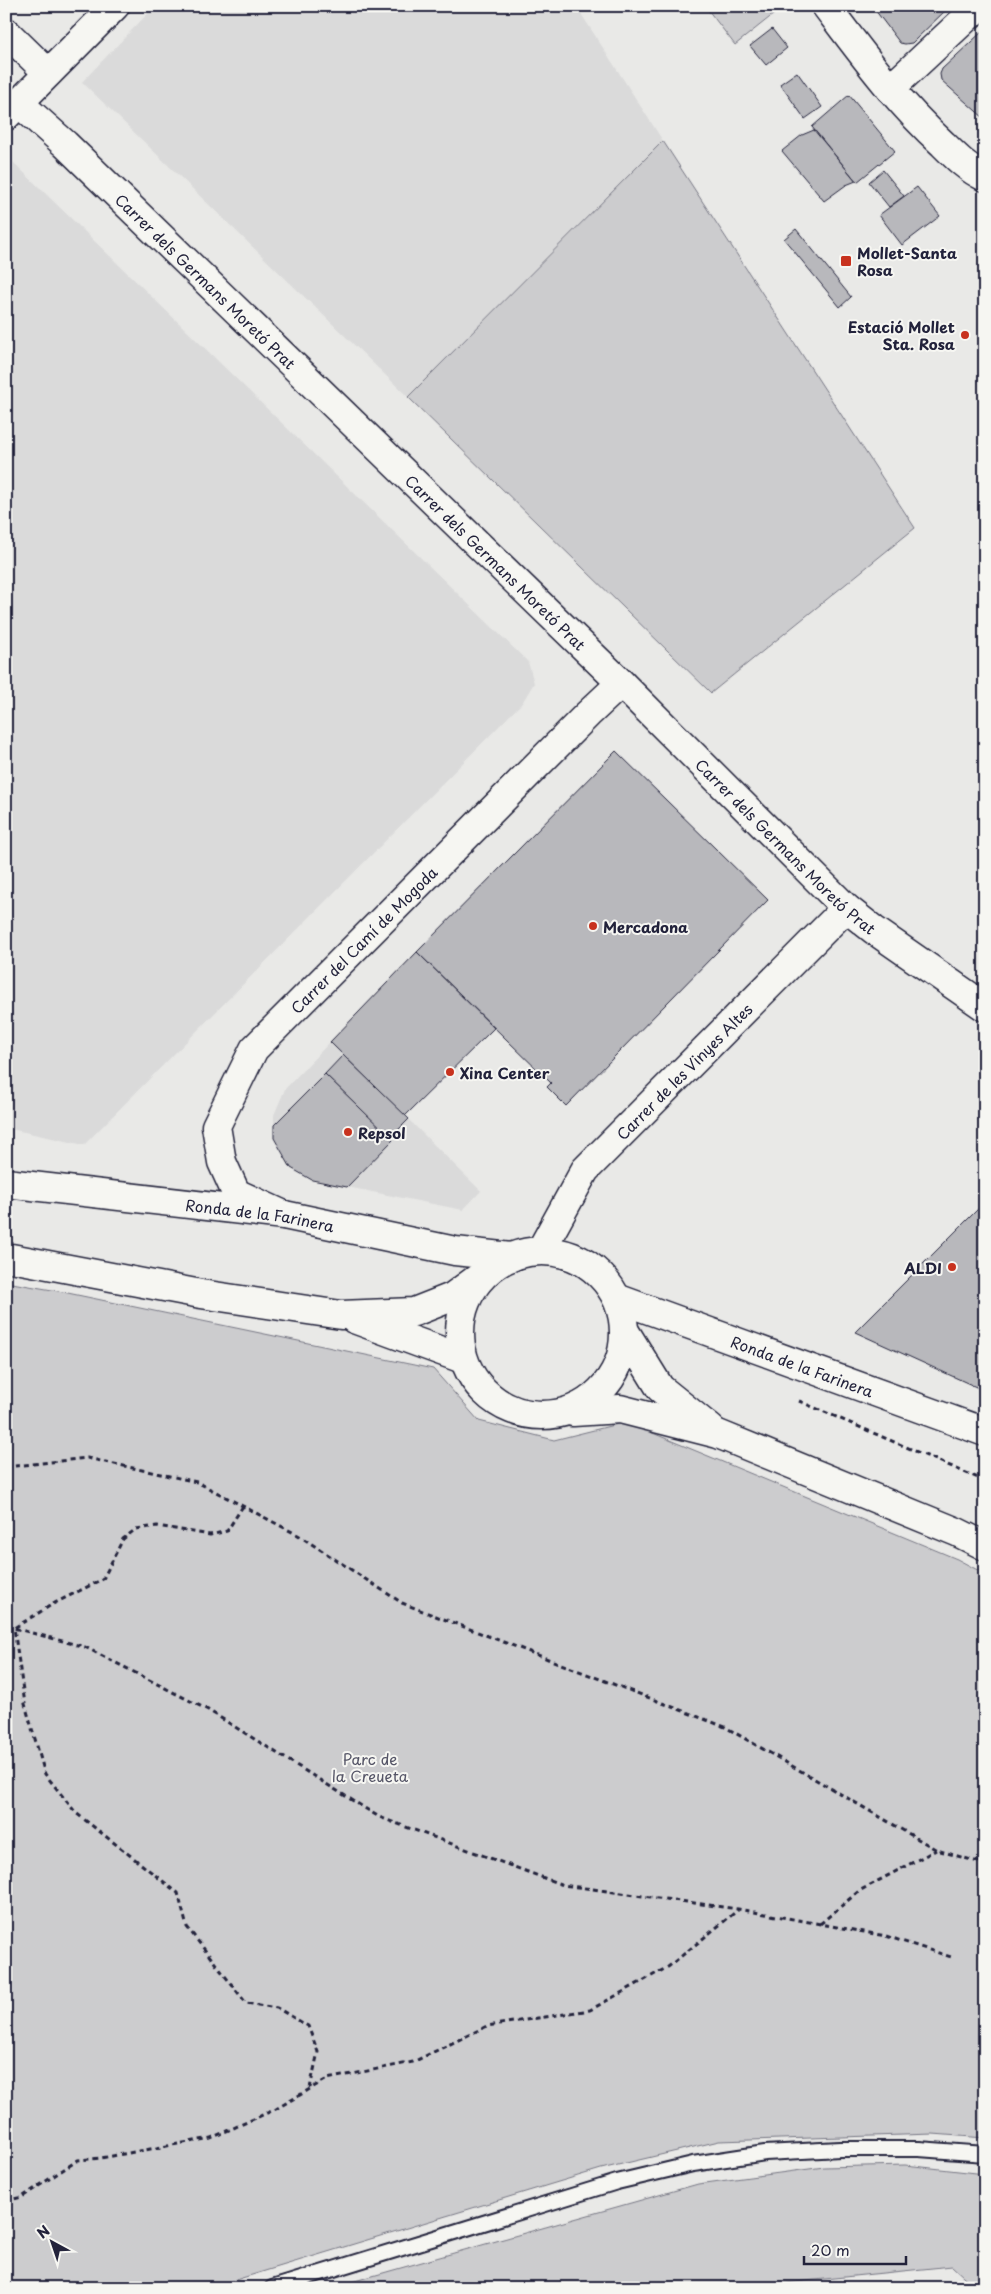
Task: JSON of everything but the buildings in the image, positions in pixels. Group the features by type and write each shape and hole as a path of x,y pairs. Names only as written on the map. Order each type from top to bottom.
{"street":[{"path":"13,109 115,6"},
{"path":"826,6 890,90 927,130 971,170 985,177"},
{"path":"890,90 979,6"},
{"path":"6,32 48,73"},
{"name":"Carrer dels Germans Moretó Prat","path":"13,109 54,133 621,684 846,908 874,930 985,1007"},
{"name":"Carrer del Camí de Mogoda","path":"284,1214 236,1193 220,1153 216,1126 254,1049 588,714 621,684"},
{"name":"Carrer de les Vinyes Altes","path":"541,1250 585,1170 846,908"},
{"name":"Ronda de la Farinera","path":"6,1183 284,1214 455,1251 511,1257"},
{"path":"6,1257 201,1294 340,1315 414,1312 452,1297 511,1257 541,1250 572,1255 598,1271 619,1299 626,1334 660,1388 718,1434"},
{"path":"485,1273 467,1298 459,1328 463,1359 478,1386 502,1406 532,1416 620,1409 718,1434 957,1532 985,1546"},
{"name":"Ronda de la Farinera","path":"619,1299 985,1432"},
{"path":"340,1315 463,1359"},
{"path":"567,1413 597,1396 618,1368 626,1334"}],"lane":[{"path":"272,2288 617,2182 693,2164 764,2153 840,2149 919,2149 985,2154"}],"path":[{"path":"795,1399 985,1481"},
{"path":"6,1467 87,1458 197,1482 298,1535 402,1603 725,1727 937,1850 985,1864"},
{"path":"14,1628 52,1604 103,1579 123,1539 136,1529 157,1526 210,1535 227,1531 243,1506"},
{"path":"6,1626 85,1647 199,1706 379,1817 563,1885 738,1910 886,1936 951,1957"},
{"path":"14,1628 25,1704 45,1774 76,1813 178,1893 187,1927 246,2003 277,2008 308,2026 318,2052 310,2088"},
{"path":"819,1924 860,1892 937,1850"},
{"path":"6,2201 22,2197 78,2160 101,2158 211,2138 276,2109 327,2079 413,2062 487,2026 590,2010 668,1967 738,1910"}],"shaded area":[{"path":"155,6 576,6 663,141 408,397 82,82"},
{"path":"6,160 13,162 528,662 534,683 522,703 84,1145 6,1128"},
{"name":"Repsol","path":"330,1042 481,1191 463,1210 312,1180 291,1168 274,1138 274,1115 285,1089"}],"green space":[{"path":"705,6 784,6 735,45"},
{"path":"663,141 915,528 711,693 408,397"},
{"name":"Parc de la Creueta","path":"6,1282 58,1291 433,1369 479,1421 554,1440 626,1422 957,1559 985,1574 985,2138 933,2134 719,2141 601,2169 209,2288 6,2288"},
{"path":"905,2165 985,2174 985,2288 976,2288 952,2266 736,2288 330,2288 698,2184 824,2167"}],"place":[{"name":"Mollet-Santa Rosa","path":"846,261"},
{"name":"Estació Mollet Sta. Rosa","path":"965,335"},
{"name":"Mercadona","path":"593,926"},
{"name":"Xina Center","path":"450,1072"},
{"name":"Repsol","path":"348,1132"},
{"name":"ALDI","path":"952,1267"}]}
